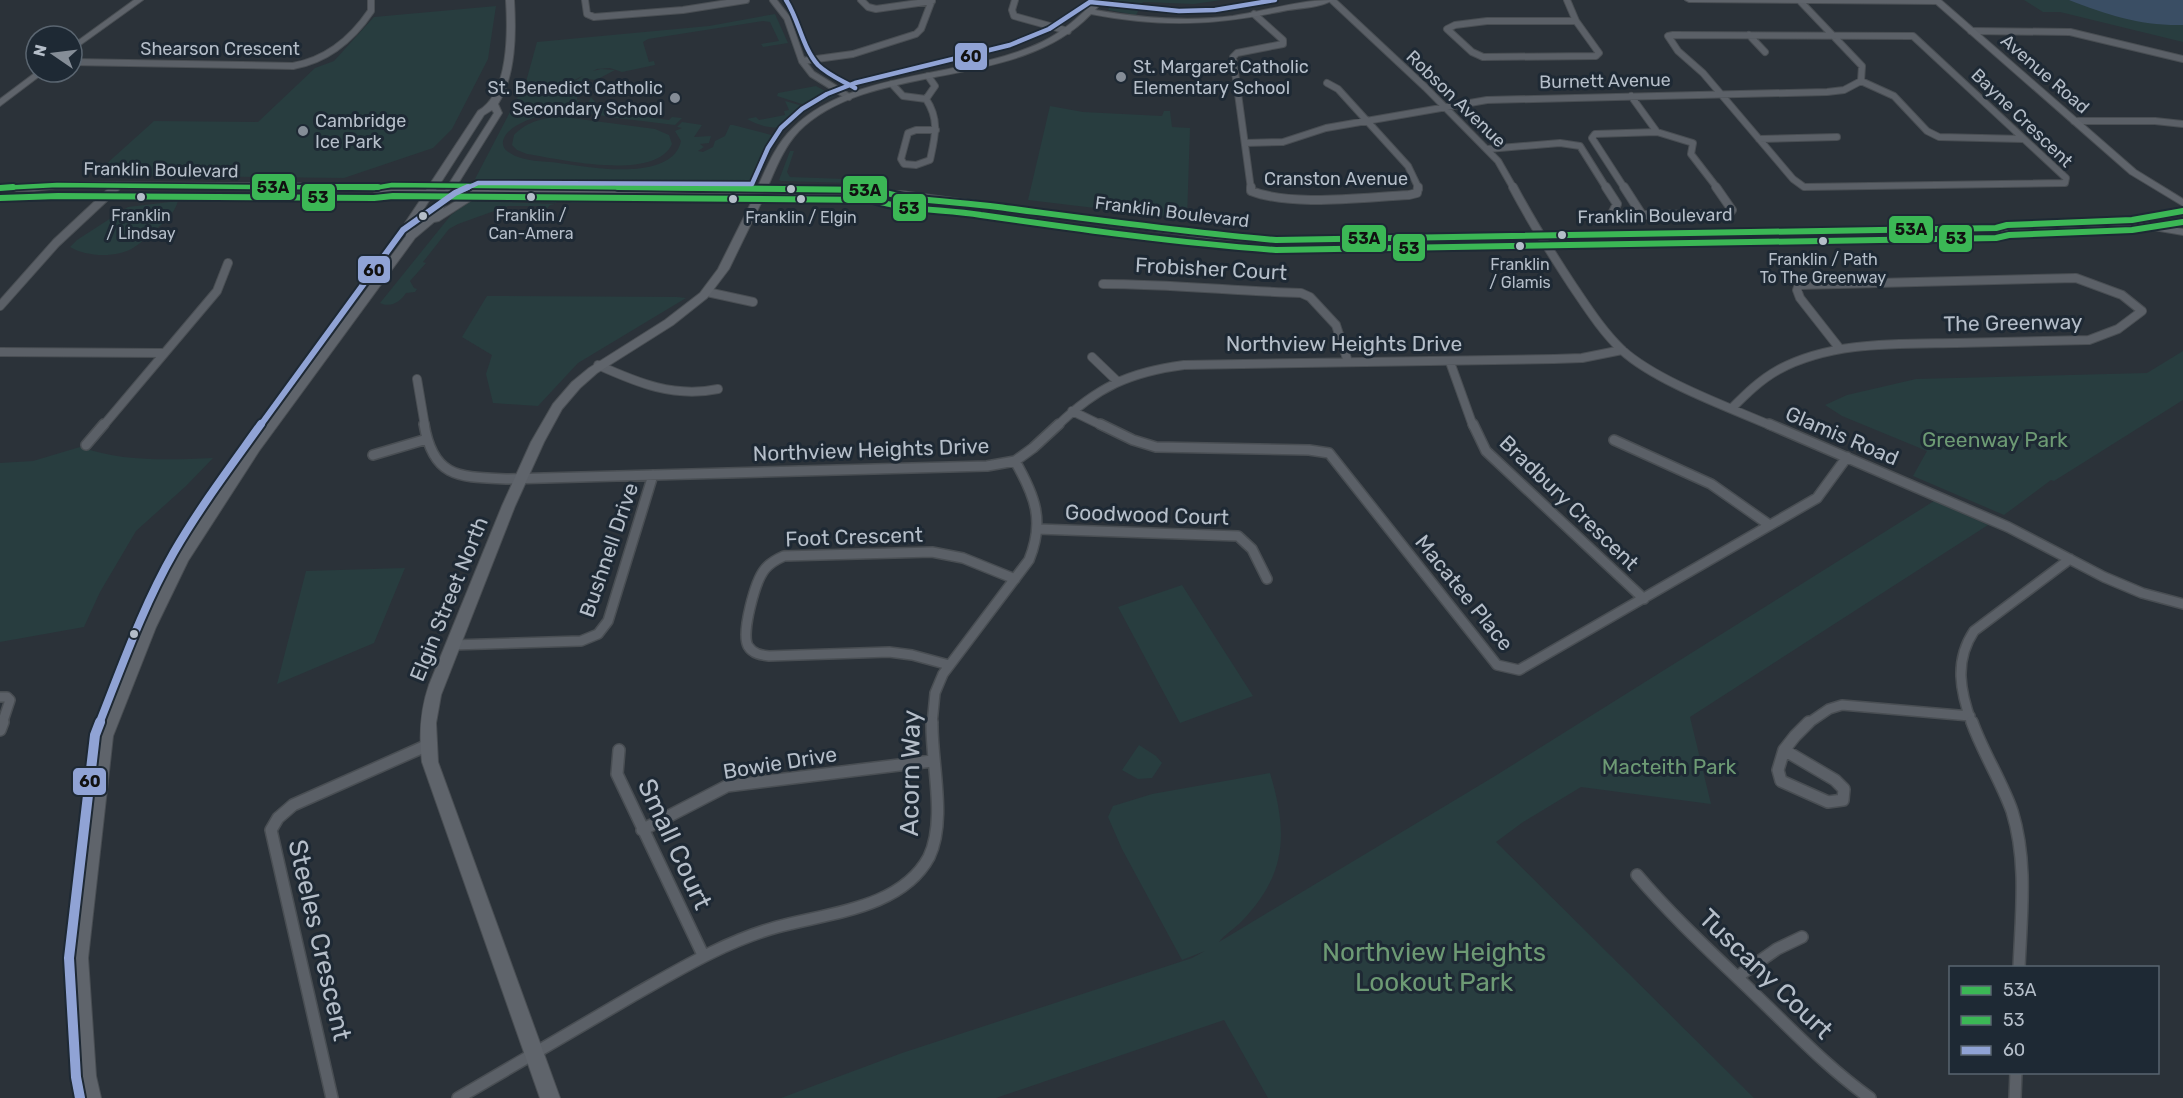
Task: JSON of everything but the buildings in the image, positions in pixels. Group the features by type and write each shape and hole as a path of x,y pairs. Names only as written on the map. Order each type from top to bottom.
{"main road":[{"path":"84,40 139,0"},
{"path":"411,236 411,223 481,113 494,104 508,60 513,21 510,0"},
{"name":"Elgin Street North","path":"550,1098 430,762 428,745 430,700 544,426 576,385 598,365 682,314 707,292 719,276 761,191 779,148 798,126 819,111 849,97 892,84 1017,54 1068,31 1092,12 1100,0"},
{"path":"1092,12 1149,21 1180,22 1254,14 1330,0"},
{"path":"1689,0 1934,0"},
{"name":"Avenue Road","path":"1934,0 2166,201 2173,224 2183,232"},
{"path":"0,103 25,84"},
{"path":"427,224 498,113 494,104"},
{"name":"Avenue Road","path":"2133,172 2183,203"},
{"name":"Franklin Boulevard","path":"0,182 44,182 57,185"},
{"name":"Franklin Boulevard","path":"0,188 57,185 374,188 387,193 451,189 761,191 873,196 885,194 931,197 1207,235 1276,240 1996,228 2075,230 2148,226 2183,232"},
{"name":"Franklin Boulevard","path":"451,189 479,193 761,191"},
{"path":"91,1098 86,1076 79,958 105,736 148,627 182,559 255,448 411,236 460,202 479,193"},
{"name":"Franklin Boulevard","path":"1996,228 2007,225 2132,220 2183,211"}],"street":[{"name":"Shearson Crescent","path":"84,62 293,66 311,63 329,56 367,17 371,11 371,0"},
{"path":"585,0 587,14 594,17 683,10 746,0"},
{"path":"773,0 787,18 802,61 817,78 849,97"},
{"path":"802,61 853,54 916,34 921,29 932,0 876,9 868,7 861,0"},
{"path":"1015,0 1012,10 1014,16 1068,31"},
{"name":"Robson Avenue","path":"1330,0 1488,149 1507,175 1539,234"},
{"path":"1567,0 1576,21 1597,49 1599,53 1596,56 1483,57 1472,52 1447,29 1453,25 1492,21 1576,21"},
{"path":"1800,0 1862,66 1861,81 1894,96 1927,130 1939,137 2023,139"},
{"name":"Cranston Avenue","path":"1254,14 1283,40 1283,44 1238,53 1233,57 1251,191 1256,194 1278,197 1417,193 1419,189 1408,166 1366,120"},
{"path":"1971,31 2070,32 2183,59"},
{"path":"1749,35 1766,52"},
{"name":"Bayne Crescent","path":"1832,35 1913,36 2066,178 2065,183 1804,187 1793,179 1703,73 1678,51 1668,36 1832,35"},
{"path":"926,99 934,92 935,86 928,76"},
{"name":"Burnett Avenue","path":"1245,143 1283,142 1326,128 1366,120 1444,107 1520,98 1827,92 1844,90 1861,81"},
{"path":"1327,83 1338,89 1366,120"},
{"path":"892,84 903,96 926,99 936,112 936,130 930,160 916,165 904,164 901,159 908,133 916,130 936,130"},
{"path":"1631,96 1657,132 1693,143 1691,154 1730,206 1732,210 1730,214 1642,215 1592,138 1595,134 1657,132"},
{"path":"2074,121 2155,121 2183,124"},
{"path":"1759,139 1837,137"},
{"path":"1488,149 1560,142 1580,146 1617,204 1612,214"},
{"path":"0,306 56,243 117,186"},
{"name":"Glamis Road","path":"1539,234 1596,321 1622,350 1664,378 2008,527 2123,585 2183,604"},
{"path":"86,445 217,291 228,263"},
{"name":"The Greenway","path":"1732,408 1762,379 1772,373 1801,360 1840,349 1877,345 2089,340 2101,337 2136,318 2142,311 2133,302 2090,281 2076,278 1799,285 1797,290 1800,298 1840,349"},
{"name":"Frobisher Court","path":"1103,284 1301,293 1310,297 1336,325 1348,362"},
{"path":"707,292 753,302"},
{"name":"Northview Heights Drive","path":"417,379 427,439 432,454 440,465 456,474 478,478 653,475 987,466 1015,460 1033,450 1089,397 1117,381 1156,369 1199,363 1450,362 1582,357 1622,350"},
{"path":"0,352 162,353"},
{"path":"1092,357 1117,381"},
{"name":"Bradbury Crescent","path":"1450,362 1472,423 1486,451 1644,599"},
{"path":"598,365 654,388 675,392 703,393 718,389"},
{"name":"Macatee Place","path":"1072,411 1133,440 1156,447 1308,450 1329,453 1497,665 1519,670 1644,599 1768,524 1817,498 1847,457"},
{"path":"373,455 427,439"},
{"path":"1614,440 1711,484 1768,524"},
{"name":"Acorn Way","path":"535,1054 703,956 756,933 881,898 910,880 929,856 937,824 932,761 932,704 935,690 948,665 1033,553 1037,529 1035,498 1015,460"},
{"name":"Bushnell Drive","path":"452,645 581,641 598,634 608,621 653,475"},
{"name":"Goodwood Court","path":"1037,529 1238,536 1246,539 1251,546 1267,579"},
{"name":"Foot Crescent","path":"948,665 912,655 889,652 769,656 751,651 746,638 759,574 770,562 784,556 932,552 963,558 1014,579"},
{"path":"2019,966 2020,852 2017,829 1961,690 1960,663 1964,646 1974,630 2070,559"},
{"path":"0,697 7,697 10,700 0,730"},
{"path":"1782,749 1835,780 1844,789 1843,800 1828,802 1781,781 1776,767 1782,749 1793,736 1809,724 1839,705 1970,716"},
{"name":"Steeles Crescent","path":"332,1098 271,828 283,812 293,805 428,745"},
{"name":"Small Court","path":"619,750 617,774 703,956"},
{"name":"Bowie Drive","path":"642,830 727,786 932,761"},
{"name":"Tuscany Court","path":"1637,875 1666,909 1828,1065 1870,1098"},
{"path":"1737,977 1777,949 1802,937"},
{"path":"458,1098 535,1054"},
{"path":"2015,1098 2016,1074"}],"green space":[{"path":"1113,0 1221,0 1194,4 1143,2 1136,15 1108,10"},
{"path":"2024,0 2183,0 2183,42 2060,12 2043,12"},
{"path":"496,6 488,59 452,129 433,148 344,178 94,175 154,121 258,122 315,68 334,61 374,17"},
{"path":"775,14 788,43 763,47 761,44 779,41 770,22 763,21 648,39 643,42 649,62 654,61 655,65 622,72 610,68 597,69 564,85 524,89 537,42 709,26"},
{"path":"601,69 615,70 596,80 587,79 584,83 590,84 582,85 579,89 587,89 578,90 577,94 585,94 577,96 577,100 585,99 578,101 580,105 588,103 591,97 600,108 614,109 605,116 560,112 529,119 513,128 504,138 506,150 515,156 534,161 608,169 646,167 662,163 674,154 681,141 675,131 682,128 677,127 682,122 702,125 694,137 711,136 709,143 700,144 704,147 698,151 703,152 713,147 715,141 725,136 730,125 733,125 775,136 764,152 752,181 475,179 521,91 567,86 589,72"},
{"path":"816,86 834,96 811,107 777,96 778,93"},
{"path":"785,101 810,108 784,127 764,126 747,119 756,117 759,120 785,115 784,111 789,110"},
{"path":"1050,106 1083,112 1162,116 1164,111 1170,111 1172,127 1190,128 1187,219 1028,200"},
{"path":"617,110 626,111 624,114 669,120 672,117 682,118 675,125 609,117"},
{"path":"564,117 655,129 669,135 672,144 662,156 647,162 627,165 582,163 527,154 512,145 514,135 525,126 544,119"},
{"path":"790,151 794,151 787,172 790,177 846,179 849,177 852,179 851,183 779,180"},
{"path":"480,197 550,198 557,203 470,200"},
{"path":"607,197 742,201 731,203 569,203 579,199"},
{"path":"178,201 166,221 139,244 126,251 102,255 84,253 70,247 128,207"},
{"path":"470,201 555,204 550,205 543,213 546,206 508,206 449,229 423,262 426,263 410,281 417,289 415,292 406,293 401,299 391,304 380,303 451,215"},
{"path":"487,296 686,298 578,363 538,406 493,403 486,374 492,355 462,337"},
{"name":"Greenway Park","path":"2183,351 2183,400 2054,481 2051,480 2004,515 1913,476 1927,451 1842,416 1825,405 1847,395 1916,379 2147,373"},
{"path":"80,447 130,458 213,458 136,531 100,592 84,627 0,642 0,463 33,461"},
{"name":"Northview Heights Lookout Park","path":"1934,501 1988,525 1690,717 1711,804 1581,787 1523,822 1496,842 1754,1098 1268,1098 1224,1020 996,1098 781,1098 902,1053 1192,958 1205,951 1182,960 1122,849 1108,817 1113,806 1152,794 1270,773 1280,815 1281,834 1280,852 1275,869 1257,904 1219,942 1495,776"},
{"path":"405,568 374,643 277,684 306,571"},
{"path":"1182,585 1253,696 1180,723 1118,607"},
{"path":"1139,745 1156,756 1162,763 1152,778 1138,779 1122,770"}],"water":[{"path":"2069,0 2183,0 2183,25 2153,24 2125,18"}],"transit line":[{"name":"60","path":"786,0 796,16 809,51 818,65 855,88"},
{"name":"60","path":"80,1098 76,1077 69,958 95,735 139,623 173,554 208,497 403,230 455,193 478,183 752,184 776,134 802,109 827,94 884,74 1002,48 1049,29 1090,2 1179,11 1215,10 1275,0"},
{"name":"53A","path":"0,188 57,185 374,188 392,185 875,190 912,198 1276,240 1996,228 2007,225 2132,220 2183,211"},
{"name":"53","path":"0,198 58,196 374,198 393,196 873,200 909,208 977,214 1164,240 1276,250 1996,238 2009,235 2132,230 2183,222"}],"place":[{"name":"St. Margaret Catholic Elementary School","path":"1121,77"},
{"name":"St. Benedict Catholic Secondary School","path":"675,98"},
{"name":"Cambridge Ice Park","path":"303,131"},
{"name":"Franklin / Lindsay","path":"141,197"},
{"name":"Franklin / Can-Amera","path":"531,197"},
{"name":"Franklin / Elgin","path":"801,199"},
{"name":"Franklin / Path To The Greenway","path":"1823,241"},
{"name":"Franklin / Glamis","path":"1520,246"}],"park label":[{"name":"Macteith Park","path":"1669,767"}]}
